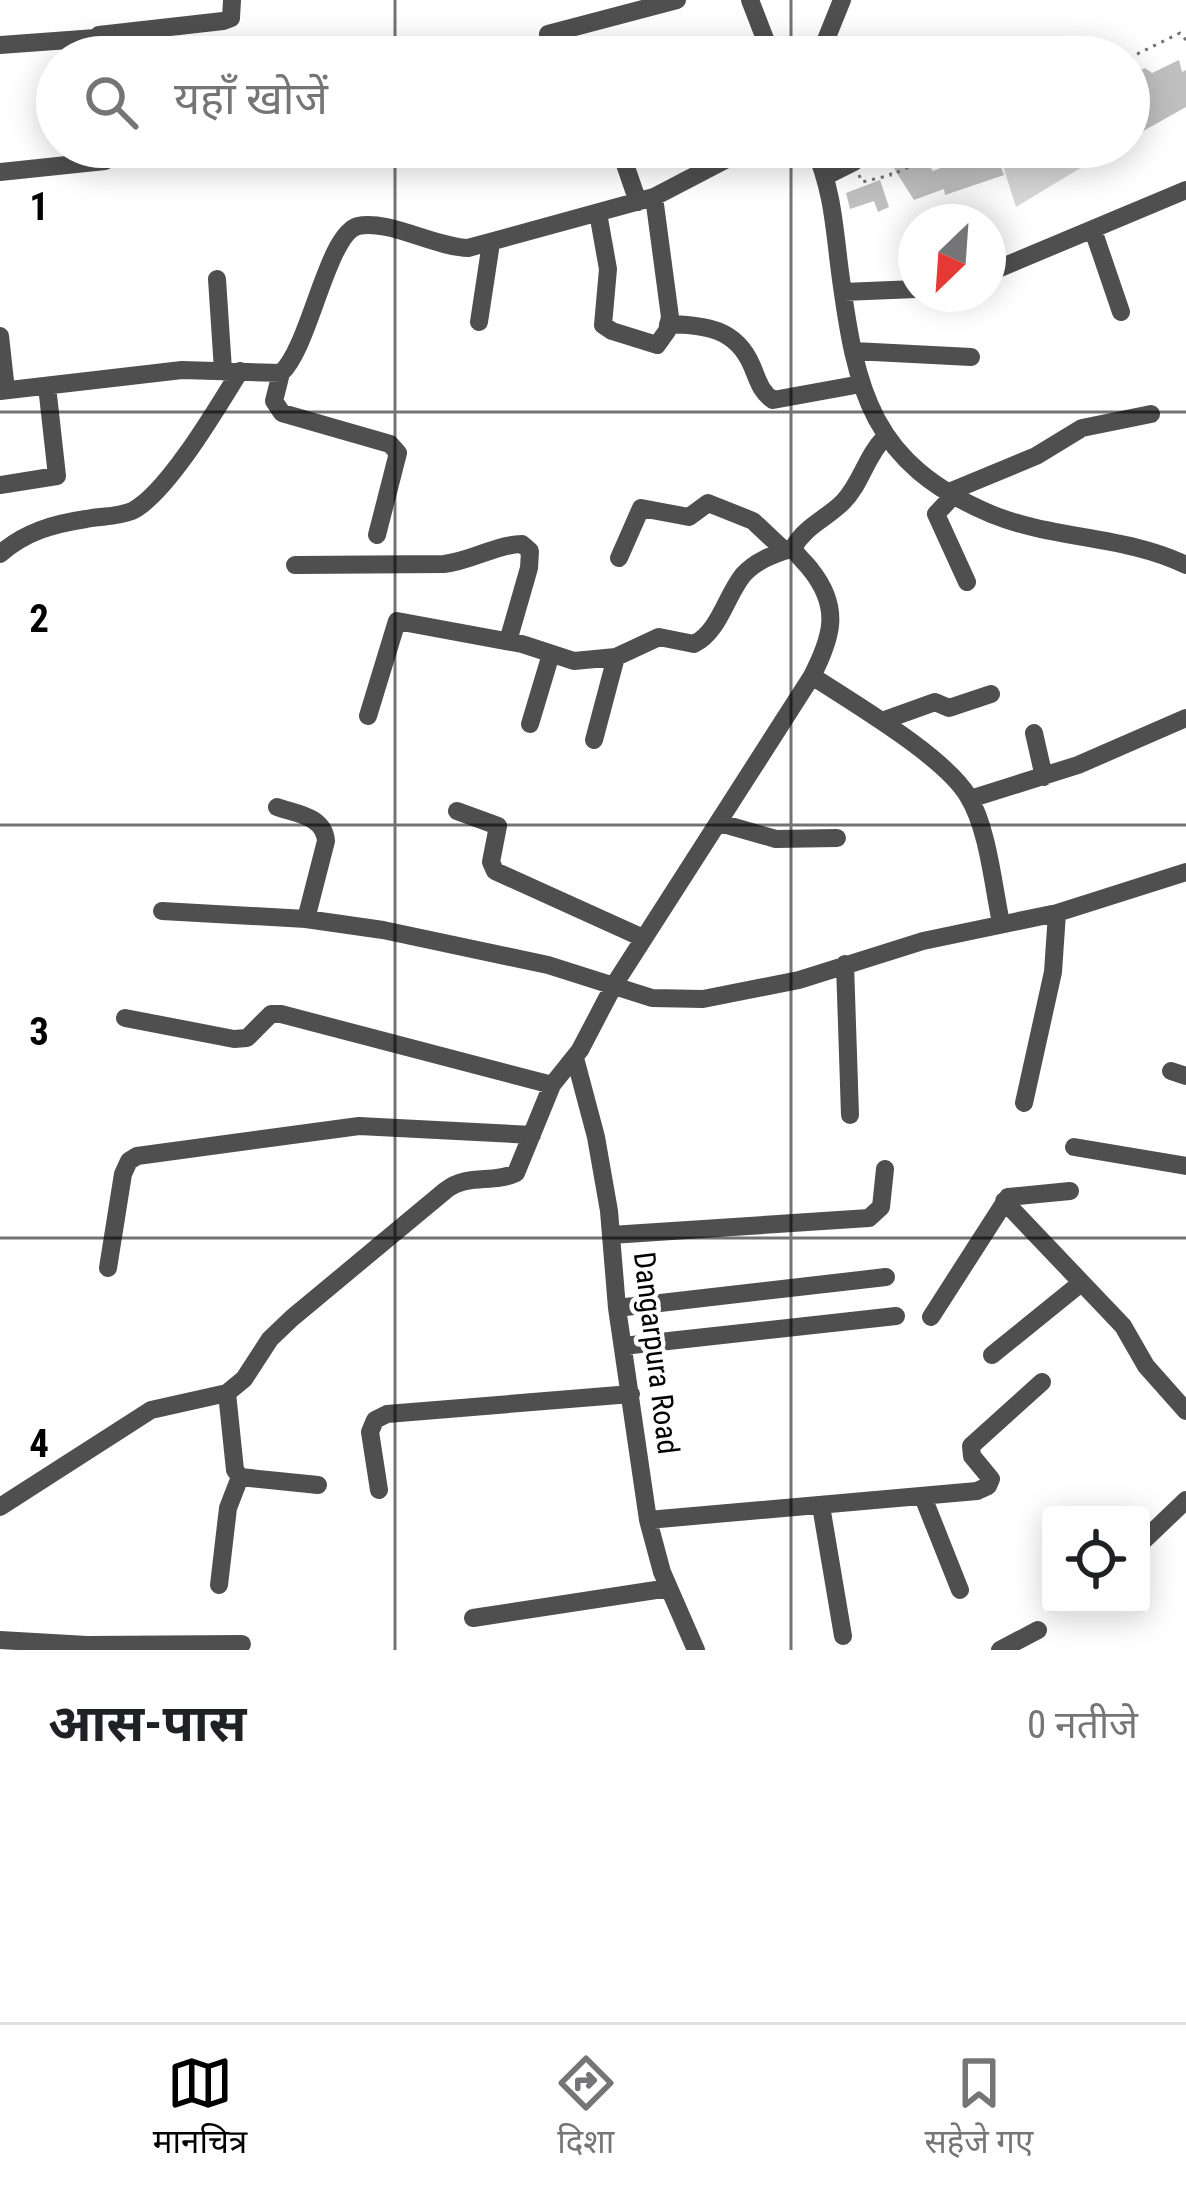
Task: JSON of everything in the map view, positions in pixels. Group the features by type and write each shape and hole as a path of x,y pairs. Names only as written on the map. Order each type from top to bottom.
{"street":[{"path":"150,36 231,18 232,0"},
{"path":"548,34 677,0"},
{"path":"750,0 764,36"},
{"path":"827,36 842,0"},
{"path":"0,45 36,46"},
{"path":"0,172 38,168"},
{"path":"598,213 608,269 603,325 612,332 657,344 668,324 646,200 630,168"},
{"path":"376,535 398,453 391,444 282,413 274,401 281,373 289,366 347,232 358,226 378,226 448,248 491,243 646,200 709,168"},
{"path":"823,168 837,221 843,292 861,384 885,437 904,459 952,493 1009,521 1116,540 1186,565"},
{"path":"826,176 842,168"},
{"path":"1006,266 1186,190"},
{"path":"1093,230 1121,312"},
{"path":"479,322 491,243"},
{"path":"0,554 37,530 129,512 143,503 216,411 232,370 217,279"},
{"path":"843,292 898,290"},
{"path":"668,324 703,325 725,332 748,357 765,395 773,400 861,384"},
{"path":"0,336 3,390 182,370 281,373"},
{"path":"854,351 970,357"},
{"path":"0,485 57,476 47,386"},
{"path":"967,582 936,514 952,493 1036,457 1082,428 1151,413"},
{"path":"368,716 397,621 593,662 659,637 701,642 742,577 752,566 789,549 847,498 885,437"},
{"path":"0,1507 151,1410 227,1393 244,1379 270,1339 292,1318 446,1190 467,1178 497,1179 516,1173 552,1084 575,1058 614,985 812,676 827,647 834,616 827,596 789,549 753,521 708,502 689,517 641,508 619,558"},
{"path":"295,565 444,564 522,544 530,551 529,568 508,641"},
{"path":"530,724 551,654"},
{"path":"594,740 616,657"},
{"path":"812,676 882,721 959,784 981,826 1001,923"},
{"path":"882,721 935,703 949,708 992,694"},
{"path":"970,799 1110,753 1186,718"},
{"path":"1034,733 1044,776"},
{"path":"277,807 317,820 325,830 306,919"},
{"path":"457,811 498,826 491,862 495,871 644,938"},
{"path":"720,823 776,839 837,838"},
{"path":"162,911 306,919 457,944 652,998 703,999 752,992 1001,923 1057,913 1186,872"},
{"path":"1024,1103 1053,972 1057,913"},
{"path":"845,964 850,1115"},
{"path":"125,1018 234,1039 247,1037 271,1013 281,1014 552,1084"},
{"name":"Dangarpura Road","path":"575,1058 596,1137 648,1520 669,1588 696,1650"},
{"path":"108,1268 123,1174 137,1156 359,1126 532,1135"},
{"path":"1074,1147 1186,1166"},
{"path":"610,1235 869,1218 880,1207 885,1169"},
{"path":"931,1317 1004,1201 1020,1193 1070,1190"},
{"path":"1004,1201 1123,1326 1146,1366 1186,1411"},
{"path":"617,1308 886,1277"},
{"path":"992,1355 1081,1283"},
{"path":"623,1346 896,1316"},
{"path":"648,1520 923,1497 988,1486 990,1475 972,1456 971,1446 1042,1382"},
{"path":"227,1393 235,1470 240,1477 318,1485"},
{"path":"379,1490 370,1432 375,1420 387,1414 631,1394"},
{"path":"218,1585 228,1508 240,1477"},
{"path":"923,1497 960,1590"},
{"path":"1150,1534 1186,1500"},
{"path":"821,1506 843,1636"},
{"path":"473,1618 669,1588"},
{"path":"1000,1650 1038,1630"},
{"path":"0,1640 87,1645 242,1643"}],"path":[{"path":"1150,48 1180,33 1186,40"},
{"path":"856,168 862,182 907,168"},
{"path":"889,168 891,175"}],"shaded area":[{"path":"1004,168 1080,168 1016,207"}],"building":[{"path":"1179,60 1182,72 1186,70 1186,107 1150,127 1150,72"},
{"path":"1001,168 1004,175 914,200 895,170"},
{"path":"880,180 889,207 878,212 874,201 850,209 846,193"}]}
